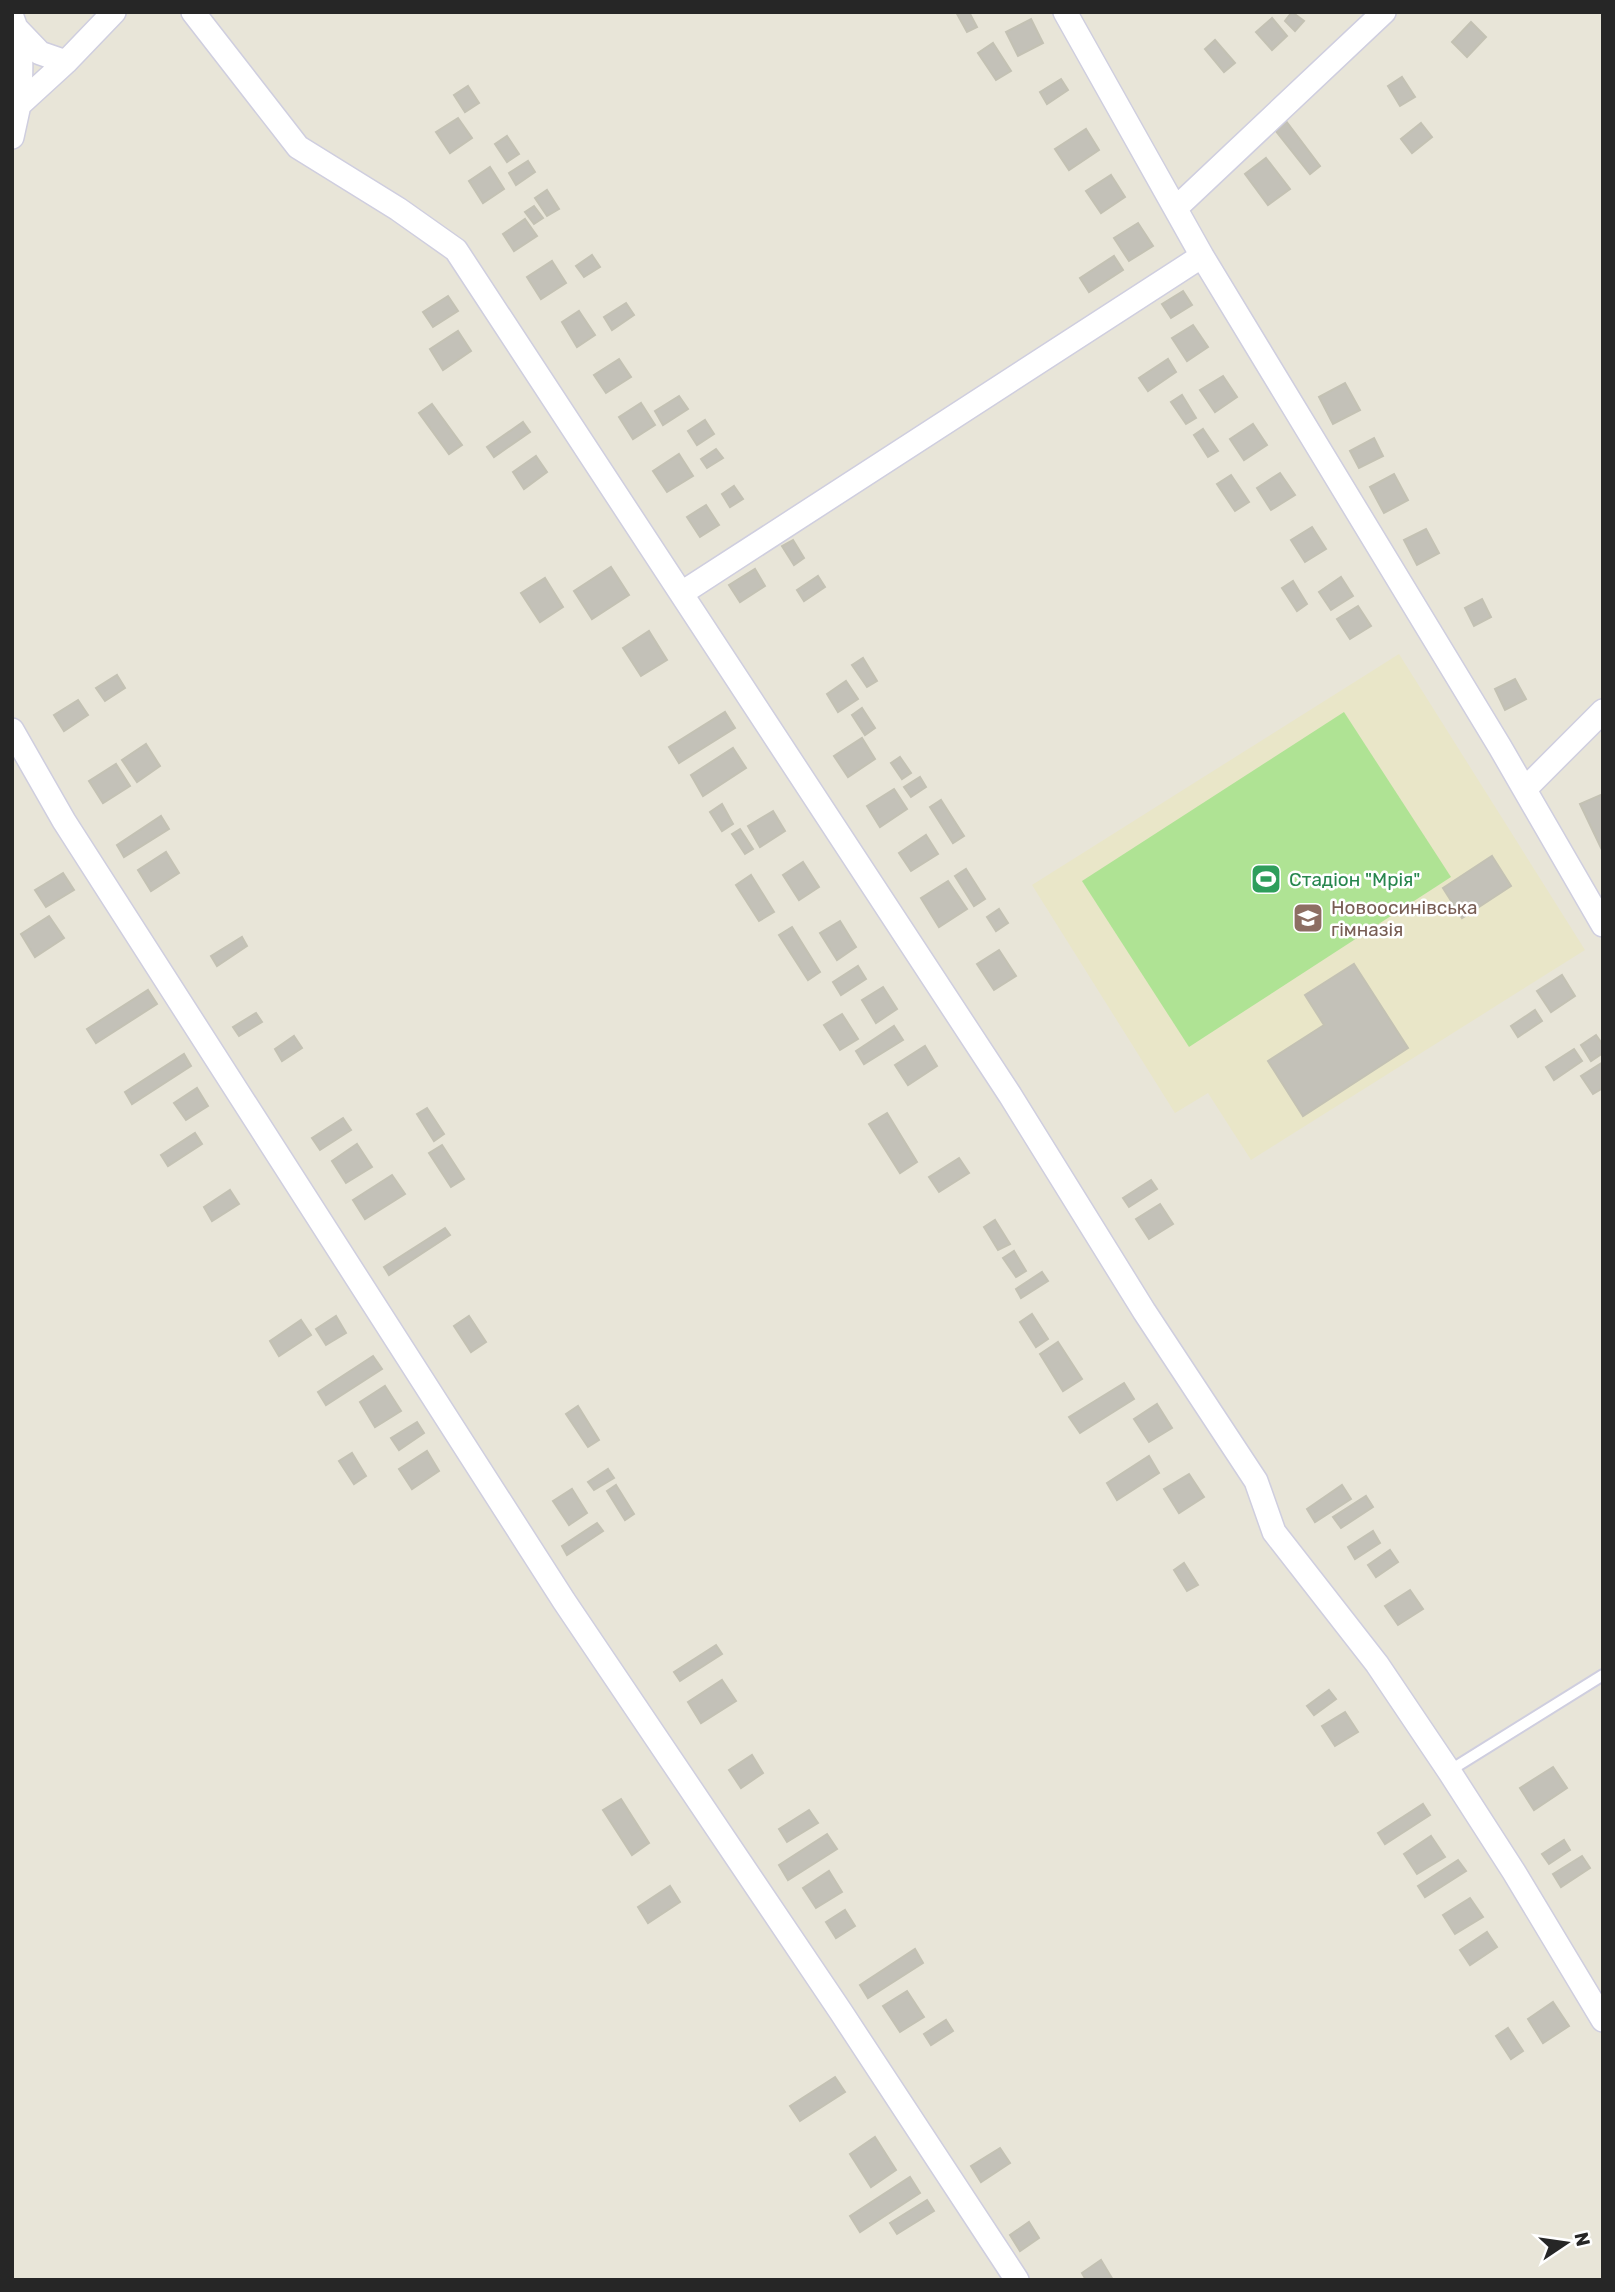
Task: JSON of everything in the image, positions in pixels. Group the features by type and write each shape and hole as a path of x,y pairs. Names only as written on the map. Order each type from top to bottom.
{"street":[{"path":"19,105 66,62 114,12"},
{"path":"193,12 298,146 398,209 456,250 1010,1095 1144,1311 1256,1481 1274,1532 1377,1664 1450,1770 1603,2020"},
{"path":"1065,12 1202,256 1525,789 1603,925"},
{"path":"1176,208 1384,12"},
{"path":"15,23 40,53 66,62"},
{"path":"12,137 19,105 22,65 15,23"},
{"path":"682,593 1202,256"},
{"path":"1525,789 1603,711"},
{"path":"12,730 64,821 564,1601 841,2012 1017,2280"}],"lane":[{"path":"1450,1770 1603,1675"}],"shaded area":[{"name":"Новоосинівська гімназія","path":"1399,654 1585,950 1251,1160 1208,1093 1175,1113 1032,885"}],"green space":[{"name":"Стадіон \"Мрія\"","path":"1344,712 1451,877 1189,1047 1082,881"}],"building":[{"path":"956,12 969,12 977,27 967,32"},
{"path":"1292,12 1304,21 1295,31 1285,21"},
{"path":"1272,18 1287,36 1272,50 1256,32"},
{"path":"1031,19 1043,43 1018,56 1006,32"},
{"path":"1471,22 1486,37 1467,57 1452,42"},
{"path":"1215,40 1235,63 1224,72 1205,49"},
{"path":"993,43 1011,71 996,80 978,53"},
{"path":"1402,77 1415,97 1400,106 1388,86"},
{"path":"1061,79 1068,90 1047,104 1040,92"},
{"path":"468,86 479,103 465,112 454,95"},
{"path":"458,118 472,138 450,153 436,132"},
{"path":"1286,121 1320,166 1310,174 1275,130"},
{"path":"1421,123 1432,137 1412,153 1401,139"},
{"path":"1086,129 1099,150 1069,170 1055,149"},
{"path":"507,136 519,154 507,162 495,144"},
{"path":"1266,158 1290,189 1268,205 1245,174"},
{"path":"528,161 535,172 516,185 509,173"},
{"path":"490,167 504,189 483,203 469,181"},
{"path":"1111,175 1125,197 1101,213 1086,191"},
{"path":"547,190 559,209 547,216 535,198"},
{"path":"534,206 543,218 534,224 525,212"},
{"path":"525,219 537,236 514,251 503,234"},
{"path":"1138,223 1153,246 1129,261 1114,238"},
{"path":"592,255 600,267 584,277 576,266"},
{"path":"1114,256 1123,270 1089,292 1080,278"},
{"path":"552,261 566,283 541,299 527,277"},
{"path":"1183,291 1192,305 1171,318 1162,304"},
{"path":"448,296 458,311 433,327 423,312"},
{"path":"626,303 634,315 612,330 604,317"},
{"path":"579,311 595,335 577,347 562,322"},
{"path":"1193,325 1208,347 1187,361 1172,338"},
{"path":"458,331 471,351 443,370 430,349"},
{"path":"619,359 631,377 606,393 594,375"},
{"path":"1168,359 1176,372 1148,391 1139,378"},
{"path":"1223,376 1237,397 1215,412 1200,390"},
{"path":"1345,383 1360,410 1333,424 1319,397"},
{"path":"1182,395 1196,418 1186,424 1171,402"},
{"path":"679,396 688,409 663,425 655,411"},
{"path":"641,403 655,425 633,439 619,417"},
{"path":"432,404 462,445 449,454 419,413"},
{"path":"705,420 714,434 697,445 688,431"},
{"path":"523,422 530,432 494,457 487,447"},
{"path":"1253,424 1267,445 1244,460 1230,439"},
{"path":"1203,429 1218,451 1208,457 1194,435"},
{"path":"1374,438 1383,456 1359,468 1350,451"},
{"path":"716,449 723,458 707,468 701,459"},
{"path":"679,454 693,476 667,492 653,471"},
{"path":"536,456 547,472 524,489 513,472"},
{"path":"1280,473 1295,495 1271,510 1257,488"},
{"path":"1394,474 1408,500 1384,513 1370,487"},
{"path":"1231,475 1249,502 1235,511 1217,484"},
{"path":"734,486 743,499 730,507 722,494"},
{"path":"706,505 719,525 700,537 687,517"},
{"path":"1312,527 1326,549 1305,562 1291,540"},
{"path":"1426,529 1439,553 1417,565 1404,540"},
{"path":"793,540 804,558 794,565 782,546"},
{"path":"611,567 629,595 592,619 574,591"},
{"path":"755,569 765,586 740,602 729,585"},
{"path":"818,576 825,587 804,601 797,590"},
{"path":"1341,577 1353,596 1331,610 1319,592"},
{"path":"545,578 563,607 540,622 521,593"},
{"path":"1293,581 1307,604 1297,611 1282,588"},
{"path":"1482,599 1491,617 1474,626 1465,608"},
{"path":"1358,606 1371,626 1350,639 1337,619"},
{"path":"649,631 667,660 641,676 623,648"},
{"path":"863,658 877,681 867,687 852,665"},
{"path":"117,675 125,688 105,701 96,688"},
{"path":"1515,679 1526,699 1505,710 1495,689"},
{"path":"846,681 858,699 838,712 827,694"},
{"path":"78,700 88,715 64,731 54,715"},
{"path":"862,708 875,728 865,735 852,715"},
{"path":"725,712 735,728 679,763 669,747"},
{"path":"862,738 875,759 848,777 834,756"},
{"path":"146,744 160,766 137,782 122,760"},
{"path":"733,748 746,768 703,796 691,775"},
{"path":"900,757 911,773 902,779 891,763"},
{"path":"116,764 130,786 103,803 89,781"},
{"path":"920,777 926,787 911,797 904,787"},
{"path":"894,789 907,809 880,827 867,806"},
{"path":"1603,794 1603,852 1580,804"},
{"path":"941,800 964,836 953,843 930,807"},
{"path":"722,804 733,824 722,831 710,812"},
{"path":"773,811 785,831 760,847 748,826"},
{"path":"161,816 169,829 124,857 117,845"},
{"path":"740,829 753,849 745,854 732,834"},
{"path":"926,835 938,854 911,871 899,853"},
{"path":"166,852 179,873 151,891 138,870"},
{"path":"1492,856 1511,886 1462,918 1443,888"},
{"path":"803,862 819,887 799,900 783,875"},
{"path":"966,869 985,899 974,906 955,876"},
{"path":"63,873 74,890 46,907 35,890"},
{"path":"751,875 774,912 759,921 736,885"},
{"path":"948,881 967,909 939,927 921,898"},
{"path":"999,909 1008,923 996,931 987,917"},
{"path":"49,916 64,938 35,957 21,934"},
{"path":"840,921 856,947 837,960 820,933"},
{"path":"792,927 820,972 808,980 779,935"},
{"path":"242,937 247,946 217,966 211,956"},
{"path":"999,950 1016,976 994,990 977,964"},
{"path":"1354,964 1408,1048 1303,1116 1268,1061 1324,1025 1305,995"},
{"path":"858,966 866,979 841,995 833,982"},
{"path":"1562,975 1575,996 1551,1012 1537,991"},
{"path":"883,987 897,1009 876,1023 862,1000"},
{"path":"148,990 157,1004 96,1043 87,1029"},
{"path":"1535,1010 1542,1021 1518,1037 1511,1026"},
{"path":"256,1013 262,1022 239,1036 233,1027"},
{"path":"842,1014 858,1039 840,1050 824,1025"},
{"path":"894,1026 903,1040 864,1064 856,1051"},
{"path":"1596,1035 1603,1045 1603,1053 1591,1061 1581,1045"},
{"path":"294,1036 302,1048 282,1061 275,1049"},
{"path":"925,1046 937,1066 908,1085 895,1065"},
{"path":"1574,1049 1582,1061 1554,1080 1546,1067"},
{"path":"184,1054 191,1066 132,1104 125,1092"},
{"path":"1603,1062 1603,1088 1593,1094 1581,1076"},
{"path":"197,1088 208,1106 186,1120 174,1103"},
{"path":"427,1108 444,1134 434,1141 417,1114"},
{"path":"887,1113 917,1162 900,1173 869,1124"},
{"path":"343,1118 351,1130 320,1150 312,1138"},
{"path":"195,1133 202,1144 168,1166 161,1155"},
{"path":"357,1144 372,1167 346,1183 332,1161"},
{"path":"442,1145 464,1179 451,1187 429,1153"},
{"path":"959,1158 969,1173 939,1192 929,1177"},
{"path":"392,1175 405,1194 365,1219 353,1200"},
{"path":"1151,1180 1157,1189 1129,1207 1123,1198"},
{"path":"230,1190 239,1204 212,1221 204,1207"},
{"path":"1160,1204 1173,1224 1149,1239 1136,1219"},
{"path":"995,1220 1010,1244 998,1250 984,1227"},
{"path":"445,1228 450,1235 389,1275 384,1267"},
{"path":"1014,1251 1026,1271 1016,1277 1003,1258"},
{"path":"1042,1272 1048,1281 1021,1298 1016,1289"},
{"path":"1032,1314 1048,1339 1036,1347 1020,1322"},
{"path":"336,1316 346,1333 326,1345 316,1329"},
{"path":"469,1316 486,1342 471,1352 454,1326"},
{"path":"301,1320 311,1335 279,1356 270,1341"},
{"path":"1058,1342 1082,1379 1063,1391 1040,1354"},
{"path":"373,1356 382,1369 326,1405 318,1392"},
{"path":"1124,1383 1134,1399 1080,1433 1069,1417"},
{"path":"385,1386 401,1411 375,1427 360,1402"},
{"path":"1157,1404 1172,1428 1149,1442 1134,1419"},
{"path":"578,1406 599,1440 588,1447 566,1414"},
{"path":"417,1422 424,1433 399,1450 391,1438"},
{"path":"427,1451 439,1471 412,1489 399,1469"},
{"path":"352,1453 366,1476 354,1484 339,1461"},
{"path":"1149,1456 1159,1473 1117,1500 1107,1483"},
{"path":"608,1469 614,1478 594,1490 588,1482"},
{"path":"1189,1474 1204,1497 1179,1513 1164,1489"},
{"path":"616,1485 634,1514 625,1520 607,1491"},
{"path":"1342,1485 1351,1499 1315,1522 1307,1509"},
{"path":"572,1489 587,1513 569,1525 553,1501"},
{"path":"1366,1496 1373,1507 1341,1528 1333,1517"},
{"path":"597,1523 603,1531 567,1555 562,1546"},
{"path":"1373,1531 1380,1543 1355,1559 1348,1547"},
{"path":"1390,1550 1398,1562 1376,1577 1368,1565"},
{"path":"1184,1563 1198,1585 1187,1591 1174,1570"},
{"path":"1410,1590 1423,1609 1398,1625 1385,1606"},
{"path":"716,1645 722,1654 680,1681 674,1672"},
{"path":"722,1680 736,1701 701,1723 688,1702"},
{"path":"1329,1690 1336,1699 1314,1715 1307,1706"},
{"path":"1345,1712 1358,1732 1335,1746 1322,1726"},
{"path":"752,1755 763,1773 741,1788 729,1770"},
{"path":"1553,1767 1567,1788 1534,1810 1520,1788"},
{"path":"621,1799 649,1843 632,1855 603,1810"},
{"path":"1423,1804 1430,1815 1385,1844 1378,1833"},
{"path":"809,1810 818,1823 787,1842 779,1829"},
{"path":"827,1834 837,1849 788,1880 779,1865"},
{"path":"1431,1836 1445,1857 1417,1874 1404,1854"},
{"path":"1564,1840 1570,1850 1549,1864 1542,1854"},
{"path":"1582,1856 1590,1868 1561,1887 1553,1874"},
{"path":"1458,1860 1466,1871 1425,1897 1418,1886"},
{"path":"829,1871 842,1892 816,1908 803,1888"},
{"path":"670,1886 680,1902 648,1923 638,1907"},
{"path":"1470,1898 1483,1917 1455,1934 1443,1915"},
{"path":"845,1910 855,1926 836,1938 826,1922"},
{"path":"1487,1932 1497,1947 1470,1965 1460,1950"},
{"path":"915,1949 923,1963 868,1998 860,1985"},
{"path":"907,1991 924,2017 900,2032 883,2006"},
{"path":"1553,2002 1569,2026 1543,2043 1528,2019"},
{"path":"946,2020 953,2031 931,2045 924,2034"},
{"path":"1508,2028 1523,2051 1511,2059 1496,2036"},
{"path":"835,2077 845,2092 800,2121 790,2106"},
{"path":"875,2137 896,2170 871,2187 850,2154"},
{"path":"1000,2148 1010,2163 981,2182 971,2166"},
{"path":"910,2177 920,2193 860,2232 850,2216"},
{"path":"927,2200 934,2211 897,2234 890,2223"},
{"path":"1029,2222 1039,2238 1020,2251 1010,2235"},
{"path":"1101,2260 1113,2280 1086,2280 1082,2273"}],"place":[{"name":"Стадіон \"Мрія\"","path":"1266,879"},
{"name":"Новоосинівська гімназія","path":"1308,918"}]}
